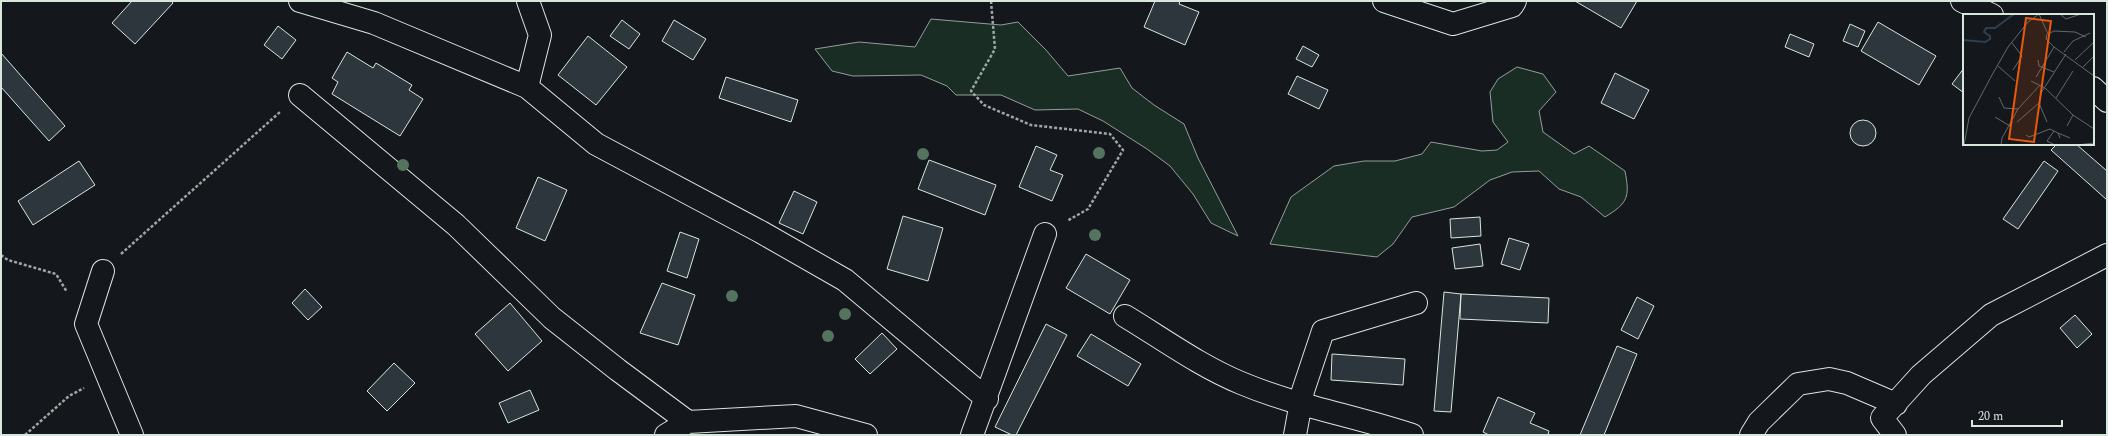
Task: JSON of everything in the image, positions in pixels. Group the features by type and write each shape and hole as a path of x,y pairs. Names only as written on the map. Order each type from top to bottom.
{"street":[{"path":"300,1 374,24 526,87 596,144 761,232 845,280 987,399"},
{"path":"526,87 540,35 528,1"},
{"path":"1384,1 1453,24 1512,6 1515,1"},
{"path":"1962,1 1990,14"},
{"path":"2094,89 2107,101"},
{"path":"300,95 456,224 552,318 618,370 688,422"},
{"path":"972,435 987,399 1045,234"},
{"path":"1895,435 1882,418 1921,375 1991,315 2107,255"},
{"path":"103,271 86,324 132,435"},
{"path":"1295,435 1303,391 1323,331 1416,303"},
{"path":"1125,316 1203,364 1240,383 1300,405 1378,423 1412,435"},
{"path":"1751,435 1759,422 1798,384 1828,378 1847,383 1896,404"},
{"path":"666,435 688,422 796,416 866,435"}],"path":[{"path":"991,1 995,49 971,91 984,105 1031,125 1110,134 1123,150 1088,209 1045,234"},
{"path":"103,271 180,199 300,95"},
{"path":"1,255 8,260 56,274 86,324"},
{"path":"25,435 69,396 107,376"}],"green space":[{"path":"931,19 1001,25 1018,22 1046,50 1068,76 1120,68 1132,88 1154,105 1184,124 1198,158 1238,236 1211,223 1193,194 1170,166 1147,149 1103,121 1078,109 1035,110 1001,95 956,95 947,86 921,75 853,76 832,71 815,49 859,42 915,47"},
{"path":"1517,67 1543,74 1556,92 1539,111 1543,132 1574,154 1589,146 1625,171 1627,193 1626,198 1619,208 1605,217 1581,197 1559,189 1539,171 1512,172 1490,180 1454,207 1412,217 1393,244 1377,257 1270,244 1291,197 1334,166 1364,161 1395,161 1422,154 1431,142 1482,151 1497,150 1508,142 1493,122 1490,92 1498,79"}],"building":[{"path":"132,1 171,1 173,3 135,44 112,23"},
{"path":"1155,1 1180,1 1179,4 1199,12 1185,45 1144,27"},
{"path":"1575,1 1637,1 1621,28"},
{"path":"622,20 640,34 629,49 610,36"},
{"path":"674,20 706,39 693,60 662,41"},
{"path":"1878,22 1936,56 1919,85 1861,51"},
{"path":"1850,24 1865,31 1858,47 1843,41"},
{"path":"278,26 296,40 282,59 264,45"},
{"path":"1790,34 1814,44 1809,57 1785,47"},
{"path":"588,36 627,67 596,105 558,75"},
{"path":"1303,46 1319,55 1312,67 1296,59"},
{"path":"347,52 373,68 376,63 412,85 409,90 423,99 400,136 332,94 338,82 332,78"},
{"path":"1,53 65,126 49,141 1,87"},
{"path":"1963,69 1963,92 1952,84"},
{"path":"1615,73 1649,90 1634,119 1601,103"},
{"path":"1297,76 1328,90 1319,109 1288,94"},
{"path":"726,77 798,100 791,122 719,98"},
{"path":"1863,120 1872,124 1876,133 1872,142 1863,146 1854,142 1850,133 1854,124"},
{"path":"2056,145 2077,145 2107,171 2107,200 2051,150"},
{"path":"1036,146 1057,155 1050,170 1063,175 1052,201 1019,187"},
{"path":"929,160 996,185 985,215 918,189"},
{"path":"79,161 95,185 33,225 18,201"},
{"path":"2044,161 2058,171 2018,229 2003,219"},
{"path":"538,177 567,190 545,241 516,228"},
{"path":"794,191 817,202 803,234 779,223"},
{"path":"903,216 943,228 928,281 887,269"},
{"path":"1480,217 1481,236 1451,238 1450,219"},
{"path":"680,232 699,239 687,278 667,271"},
{"path":"1509,238 1529,244 1520,270 1501,264"},
{"path":"1480,244 1483,266 1455,269 1452,248"},
{"path":"1086,254 1130,280 1110,314 1066,288"},
{"path":"662,283 695,295 678,345 640,333"},
{"path":"305,289 322,307 308,320 292,303"},
{"path":"1444,292 1461,294 1451,412 1434,411"},
{"path":"1461,294 1549,298 1548,323 1460,319"},
{"path":"1637,297 1654,306 1638,339 1621,330"},
{"path":"510,303 542,341 508,371 475,334"},
{"path":"2075,315 2092,334 2077,348 2060,328"},
{"path":"1046,324 1067,335 1016,435 1012,435 995,427"},
{"path":"882,333 897,349 870,374 855,359"},
{"path":"1091,334 1141,364 1128,386 1077,356"},
{"path":"1617,346 1637,354 1604,435 1580,435"},
{"path":"1332,354 1405,359 1403,385 1331,380"},
{"path":"394,363 415,383 387,411 367,391"},
{"path":"530,390 539,410 508,423 499,403"},
{"path":"1498,397 1535,413 1530,423 1549,431 1548,435 1489,435 1483,432"}]}
